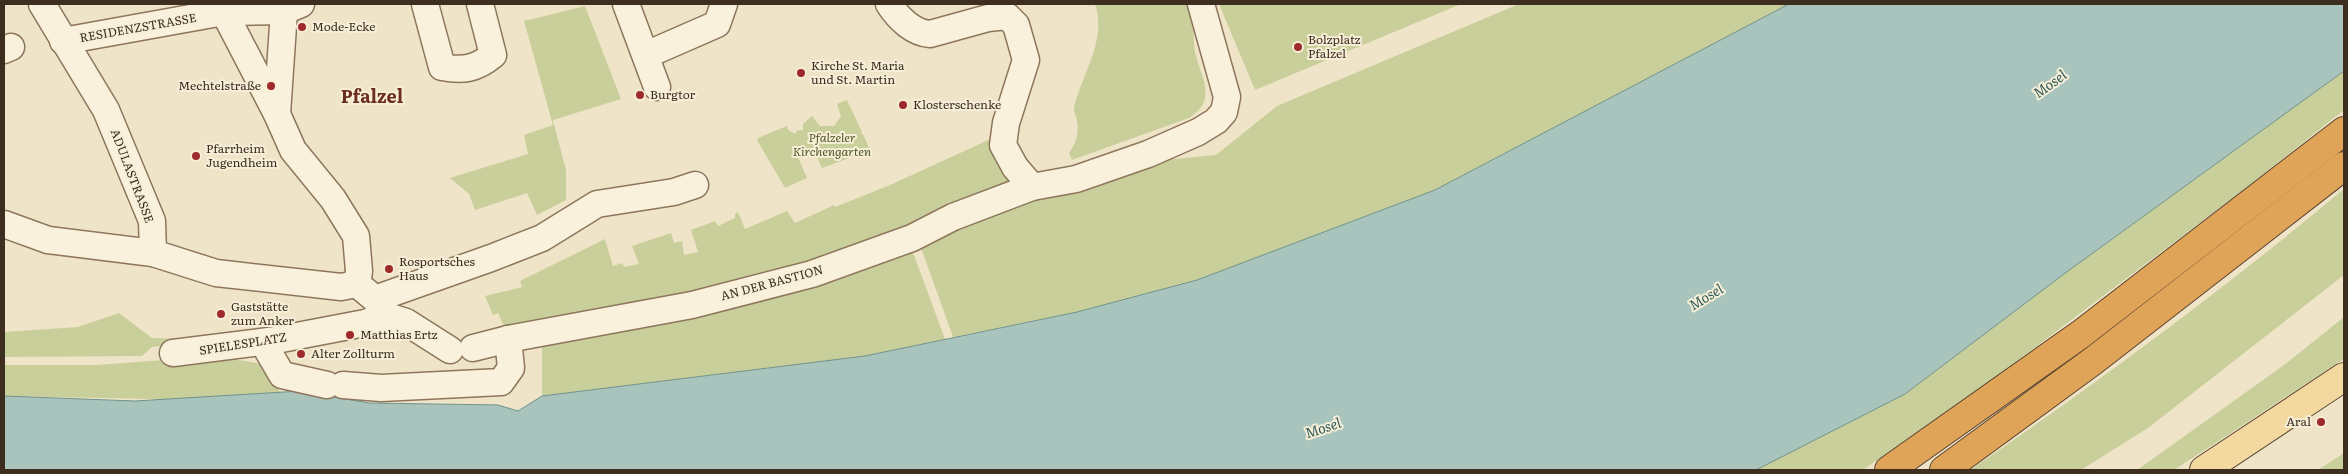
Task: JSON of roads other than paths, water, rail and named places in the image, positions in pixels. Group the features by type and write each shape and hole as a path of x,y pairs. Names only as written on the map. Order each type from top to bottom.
{"highway":[{"path":"1889,470 2081,334 2344,131"},
{"path":"1944,470 2093,361 2344,166"}],"main road":[{"path":"2204,470 2344,377"}],"street":[{"name":"ADULASTRASSE","path":"42,4 106,110 152,221 153,253"},
{"path":"425,4 442,67 456,70 472,69 493,56 480,4"},
{"path":"626,4 657,87"},
{"path":"889,4 900,18 924,34 988,18 1007,16 1016,25 1026,60 1006,123 1004,146 1015,167 1032,187"},
{"name":"AN DER BASTION","path":"508,339 692,305 812,274 912,238 953,217 1032,187 1076,179 1144,156 1198,132 1216,121 1224,112 1227,97 1201,4"},
{"name":"RESIDENZSTRASSE","path":"63,41 224,12 293,7"},
{"path":"277,114 293,7"},
{"path":"224,12 277,114 293,150 333,200 356,236 359,271 373,300"},
{"path":"646,55 721,14"},
{"path":"373,300 542,238 597,204 674,192 695,184"},
{"path":"4,224 48,240 153,253 216,274 341,287 373,300 406,322 462,349 508,339 511,368 500,382 381,388 335,385 282,375 268,351 276,340"},
{"name":"SPIELESPLATZ","path":"173,354 276,340 365,323 373,300"}],"water":[{"name":"Mosel","path":"1789,4 2344,4 2344,71 2068,271 1905,394 1756,470 4,470 4,396 135,401 301,391 369,403 498,405 518,411 542,396 865,356 1077,312 1197,280 1435,190"}],"place":[{"name":"Mode-Ecke","path":"302,27"},
{"name":"Bolzplatz Pfalzel","path":"1298,47"},
{"name":"Kirche St. Maria und St. Martin","path":"801,73"},
{"name":"Mechtelstraße","path":"271,86"},
{"name":"Burgtor","path":"640,95"},
{"name":"Klosterschenke","path":"903,105"},
{"name":"Pfarrheim Jugendheim","path":"196,156"},
{"name":"Rosportsches Haus","path":"389,269"},
{"name":"Gaststätte zum Anker","path":"221,314"},
{"name":"Matthias Ertz","path":"350,335"},
{"name":"Alter Zollturm","path":"301,354"},
{"name":"Aral","path":"2321,422"}],"district":[{"name":"Pfalzel","path":"372,97"}],"park label":[{"name":"Pfalzeler Kirchengarten","path":"832,145"}]}
